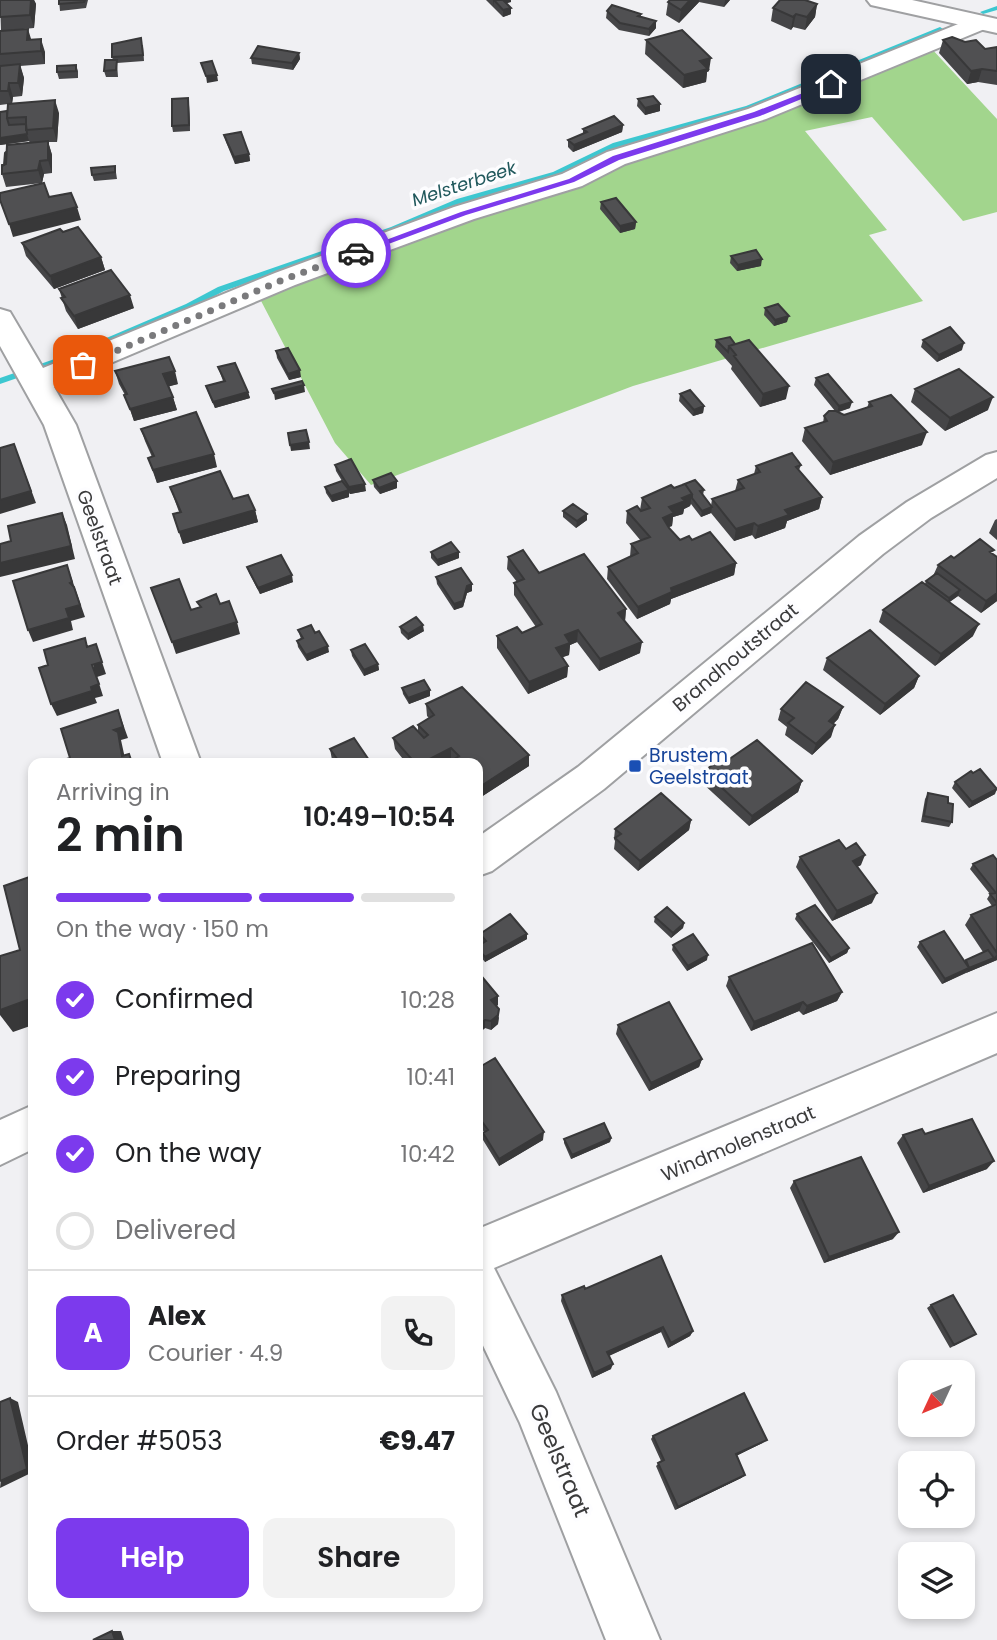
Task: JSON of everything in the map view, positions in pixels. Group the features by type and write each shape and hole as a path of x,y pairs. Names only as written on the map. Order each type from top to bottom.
{"street":[{"path":"879,0 987,24"},
{"path":"22,364 285,279 464,213 572,180 616,158 757,114 987,24"},
{"name":"Geelstraat","path":"0,319 22,364 60,425 180,758"},
{"name":"Brandhoutstraat","path":"483,855 591,778 871,545 919,510 997,463"},
{"name":"Windmolenstraat","path":"483,1250 997,1033"},
{"path":"0,1143 28,1129"},
{"name":"Geelstraat","path":"483,1295 540,1409 633,1640"}],"green space":[{"path":"930,47 997,119 997,212 963,221 872,117 805,131 887,230 869,235 923,301 633,386 371,485 335,443 259,297"}],"building":[{"path":"0,0 31,0 30,15 0,17"},
{"path":"59,0 85,0 59,4"},
{"path":"494,0 503,0 511,8 503,10"},
{"path":"690,0 681,10 668,2"},
{"path":"780,0 805,0 817,4 807,17 796,14 793,17 773,8"},
{"path":"612,5 656,21 649,29 620,23 607,11"},
{"path":"28,29 27,40 41,39 41,51 0,54 0,31"},
{"path":"682,30 711,58 700,61 708,69 684,75 646,40"},
{"path":"952,37 965,42 976,40 985,49 997,47 997,71 971,71 943,40"},
{"path":"141,38 143,55 112,57 112,44"},
{"path":"258,46 299,53 292,63 251,58"},
{"path":"105,60 117,60 116,70 104,71"},
{"path":"212,61 217,75 206,76 201,63"},
{"path":"20,64 18,83 9,83 8,91 0,91 0,66"},
{"path":"76,65 76,71 57,72 57,66"},
{"path":"653,96 660,104 645,108 638,99"},
{"path":"188,98 189,125 172,126 172,99"},
{"path":"55,100 53,128 26,130 26,117 7,118 8,104"},
{"path":"7,111 9,125 26,124 27,134 0,138 0,112"},
{"path":"614,116 623,125 574,145 568,140 587,132 583,129"},
{"path":"241,132 249,154 234,157 224,135"},
{"path":"48,141 48,160 40,161 38,170 2,174 2,165 6,164 7,145"},
{"path":"115,166 115,172 92,175 91,168"},
{"path":"44,183 49,197 71,193 77,207 9,224 0,193"},
{"path":"616,198 636,222 620,226 601,202"},
{"path":"78,227 101,257 50,276 22,243 60,229 63,232"},
{"path":"756,250 762,259 738,265 731,256"},
{"path":"111,270 130,295 74,316 61,298 65,297 59,289"},
{"path":"778,304 789,316 775,320 765,308"},
{"path":"950,327 964,343 939,355 923,340"},
{"path":"730,337 735,344 729,346 728,352 716,340"},
{"path":"749,340 789,386 763,394 729,346"},
{"path":"288,348 300,370 288,374 276,351"},
{"path":"169,357 175,371 163,374 173,397 130,409 124,395 127,394 115,371"},
{"path":"235,363 248,392 213,402 206,386 225,381 218,367"},
{"path":"959,369 993,397 950,418 915,389"},
{"path":"828,374 852,402 839,406 816,378"},
{"path":"302,381 304,385 274,393 272,389"},
{"path":"690,390 704,406 694,410 680,394"},
{"path":"891,395 927,432 833,462 805,428 827,421 824,416 829,411 844,415 872,406 869,402"},
{"path":"196,412 214,454 153,470 148,458 154,456 141,429"},
{"path":"306,430 309,442 290,445 288,433"},
{"path":"14,444 31,491 0,500 0,448"},
{"path":"792,453 801,465 796,467 822,497 785,510 789,515 758,526 754,523 736,529 712,499 744,488 738,480 760,472 756,466"},
{"path":"351,459 365,484 349,487 335,465"},
{"path":"220,471 233,499 248,495 255,510 179,532 173,514 181,512 170,487"},
{"path":"391,473 397,481 379,488 373,480"},
{"path":"695,480 704,490 700,491 712,507 702,511 685,484 682,485"},
{"path":"342,481 349,490 331,496 325,487"},
{"path":"685,484 692,494 682,498 685,501 669,507 674,513 663,518 669,528 680,540 689,536 692,540 710,532 736,563 671,588 672,592 638,607 608,567 638,553 631,544 650,537 627,511 637,506 641,511 650,508 642,498 671,485 674,488"},
{"path":"573,504 587,514 577,521 563,511"},
{"path":"62,513 71,546 0,563 0,544 11,541 8,526"},
{"path":"980,539 994,550 990,552 997,557 997,593 986,601 938,565 951,556 954,558"},
{"path":"451,542 459,552 437,560 431,552"},
{"path":"523,550 539,573 584,554 626,609 618,613 642,642 600,659 578,630 565,635 570,643 556,648 568,666 529,682 497,636 517,627 522,633 542,624 514,583 524,579 508,557"},
{"path":"281,555 292,575 258,588 247,567"},
{"path":"67,565 72,582 70,583 80,605 66,609 69,618 28,630 13,581"},
{"path":"461,568 472,584 467,586 463,601 454,604 436,577"},
{"path":"937,573 960,590 949,598 926,581"},
{"path":"179,579 191,610 201,607 197,602 216,594 220,604 229,601 237,622 172,642 151,588"},
{"path":"922,582 979,624 941,654 883,610"},
{"path":"416,617 423,625 408,634 400,627"},
{"path":"311,625 315,633 319,631 328,646 306,655 297,641 303,638 298,630"},
{"path":"870,630 919,676 885,704 827,658"},
{"path":"85,638 87,647 96,644 102,662 92,665 99,684 91,687 92,691 51,704 39,668 48,665 44,650"},
{"path":"365,644 378,664 364,670 351,650"},
{"path":"424,680 430,690 408,698 402,688"},
{"path":"806,682 843,707 829,721 835,725 816,744 788,723 794,718 781,709"},
{"path":"462,687 529,755 483,785 483,758 456,758 459,756 451,748 432,758 411,758 393,738 413,726 424,738 428,735 418,725 434,715 426,704"},
{"path":"118,710 123,727 114,730 118,732 122,756 129,754 130,758 70,758 61,729"},
{"path":"354,738 368,758 336,758 330,749"},
{"path":"757,740 802,781 752,816 704,771 721,759 725,762"},
{"path":"980,769 997,789 972,802 955,782 971,771 973,773"},
{"path":"661,793 691,820 640,861 615,838 621,834 615,829"},
{"path":"928,793 948,797 948,803 953,804 952,822 924,816"},
{"path":"839,840 846,849 856,843 865,855 853,861 877,893 837,911 800,857"},
{"path":"993,855 997,860 997,903 990,894 996,893 973,864"},
{"path":"28,877 28,1000 0,1010 0,956 20,950 4,886"},
{"path":"997,904 997,953 971,915"},
{"path":"815,905 849,948 831,958 797,914"},
{"path":"667,907 684,923 673,933 655,917"},
{"path":"510,914 527,934 485,957 483,943 486,941 483,932"},
{"path":"944,931 969,968 945,979 920,942"},
{"path":"693,934 708,955 688,966 673,945"},
{"path":"812,943 842,992 807,1006 803,1002 754,1022 729,977"},
{"path":"988,950 994,958 969,968 966,960"},
{"path":"483,978 498,996 491,1000 499,1009 498,1015 491,1021 483,1021"},
{"path":"669,1002 702,1059 651,1083 618,1025"},
{"path":"495,1058 544,1132 499,1159 483,1133 488,1130 483,1123 483,1065"},
{"path":"972,1119 994,1161 929,1186 903,1135 922,1129 925,1134"},
{"path":"604,1123 611,1138 572,1155 564,1139"},
{"path":"861,1157 899,1232 829,1257 794,1181"},
{"path":"661,1256 693,1331 671,1343 663,1327 607,1352 613,1364 594,1373 562,1295 584,1286 585,1289"},
{"path":"953,1295 976,1334 954,1345 931,1305"},
{"path":"744,1393 767,1440 736,1454 745,1475 678,1507 658,1463 664,1460 653,1436"},
{"path":"10,1398 27,1469 0,1481 0,1402"},
{"path":"112,1631 115,1640 93,1640"}],"waterway":[{"name":"Melsterbeek","path":"983,12 997,8"},
{"name":"Melsterbeek","path":"0,381 72,356 189,306 221,289 394,229 460,201 556,174 616,145 748,107 940,29"}],"way so far":[{"path":"83,365 285,279 356,253"}],"place":[{"name":"Brustem Geelstraat","path":"635,766"}],"route":[{"path":"356,253 464,213 572,180 616,158 708,131 831,84"}]}
